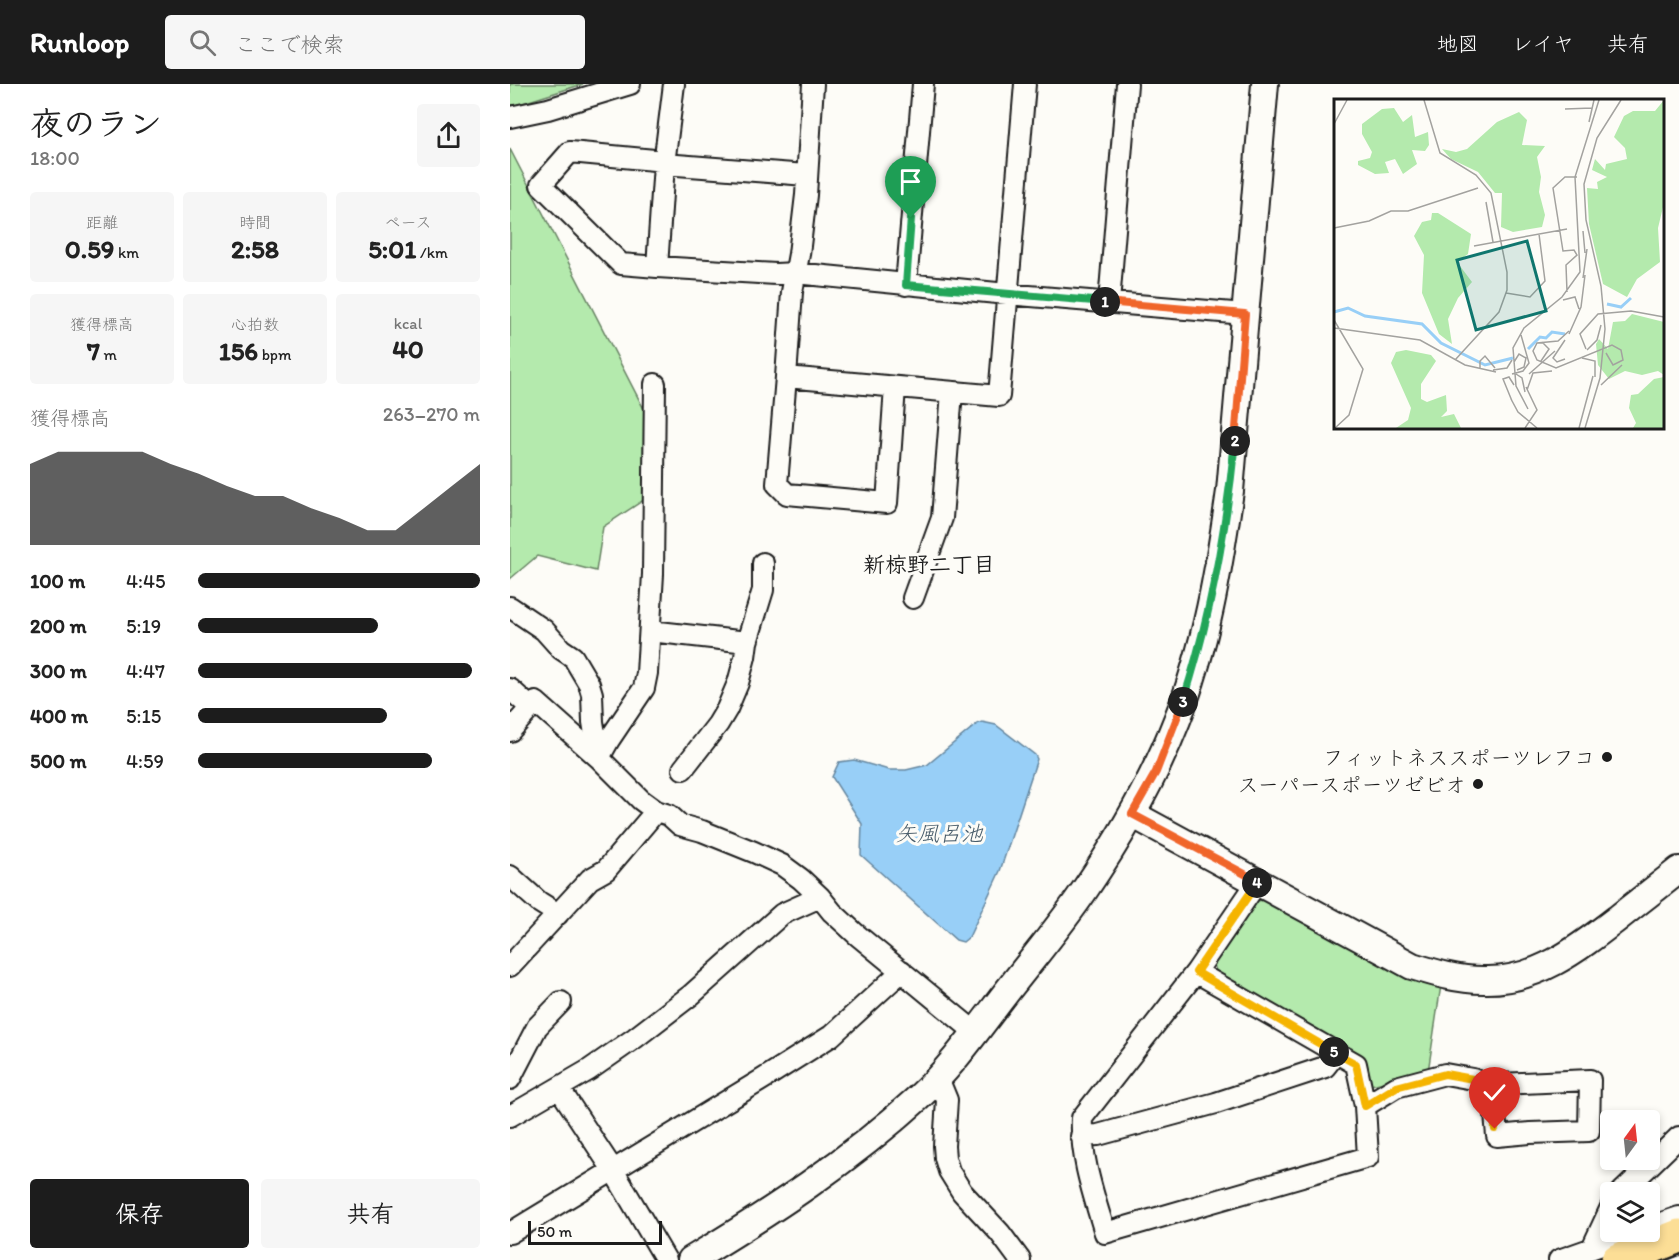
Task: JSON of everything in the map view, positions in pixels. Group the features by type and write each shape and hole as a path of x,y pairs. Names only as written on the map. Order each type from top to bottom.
{"highway":[{"path":"1605,1254 1679,1236"}],"street":[{"path":"510,117 548,109 630,84"},
{"path":"657,267 664,162 674,84"},
{"path":"813,84 806,195 785,366 777,484 787,494 887,503 895,387"},
{"path":"906,285 923,84"},
{"path":"786,377 999,396 1025,84"},
{"path":"1109,303 1127,84"},
{"path":"692,1260 793,1196 847,1157 887,1125 938,1078 1086,888 1156,772 1178,718 1195,665 1221,555 1230,491 1265,84"},
{"path":"806,175 570,152 541,185 621,264 776,274 795,273 906,285 1245,314"},
{"path":"599,758 644,688 647,673 653,574 655,384"},
{"path":"913,598 942,518 952,392"},
{"path":"683,769 705,743 727,709 738,683 747,642 763,590 763,563"},
{"path":"510,607 538,626 561,649 573,657 589,684 599,758"},
{"path":"650,631 747,642"},
{"path":"510,689 531,708"},
{"path":"510,731 536,702 599,758 641,800 656,811 669,815 680,825 702,831 782,865 801,879 832,912 975,1032"},
{"path":"510,966 590,879 606,870 656,811"},
{"path":"1132,814 1412,966 1461,979 1486,981 1527,973 1548,966 1586,943 1679,870"},
{"path":"510,876 538,902 558,914"},
{"path":"1196,972 1356,1064 1365,1106 1368,1157 1105,1233 1093,1193 1081,1136 1082,1118 1196,972 1258,881"},
{"path":"510,1116 559,1088 635,1038 692,995 782,914 820,897"},
{"path":"510,1233 753,1086 831,1036 902,971"},
{"path":"510,1079 537,1028 561,1002"},
{"path":"1081,1136 1098,1135 1238,1096 1325,1067 1336,1053"},
{"path":"1365,1106 1396,1087 1445,1074 1473,1079 1486,1086 1494,1103 1497,1136 1589,1131 1590,1080 1486,1086"},
{"path":"938,1078 947,1100 944,1146 949,1171 962,1192 1000,1233 1020,1260"},
{"path":"559,1088 613,1170 666,1260"},
{"path":"1632,1182 1679,1137"},
{"path":"1660,1224 1679,1217"},
{"path":"1559,1260 1605,1254 1623,1242"}],"green space":[{"path":"510,84 583,84 510,107"},
{"path":"510,149 648,417 645,499 603,527 596,571 537,556 510,579"},
{"path":"1270,900 1441,985 1428,1072 1371,1085 1360,1057 1217,974 1213,962 1252,901"}],"water":[{"name":"矢風呂池","path":"982,722 996,725 1035,755 1037,759 1000,871 969,937 963,942 956,940 861,855 862,824 832,777 839,762 854,760 889,770 906,770 927,765"}],"place":[{"name":"フィットネススポーツレフコ","path":"1607,757"},
{"name":"スーパースポーツゼビオ","path":"1478,784"}],"district":[{"name":"新椋野二丁目","path":"929,564"}],"route":[{"path":"911,218 906,285 1245,314 1230,491 1221,555 1210,607 1178,718 1156,772 1132,814 1258,881 1196,972 1356,1064 1365,1106 1396,1087 1445,1074 1473,1079 1486,1086 1494,1103 1495,1129"}]}
